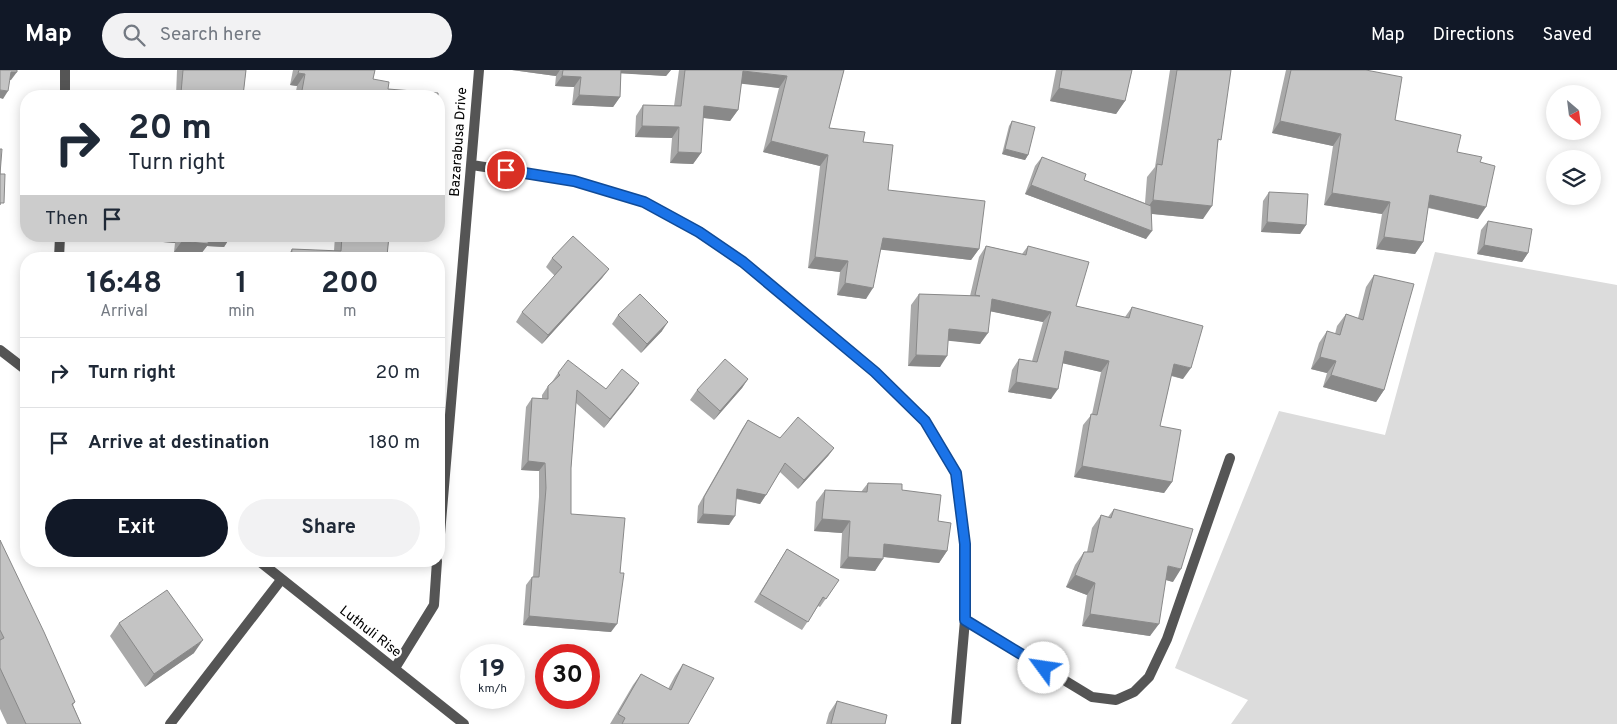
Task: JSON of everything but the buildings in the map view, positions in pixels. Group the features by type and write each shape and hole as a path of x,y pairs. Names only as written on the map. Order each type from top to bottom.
{"street":[{"path":"64,70 65,90"},
{"name":"Bazarabusa Drive","path":"445,477 479,70"},
{"path":"472,165 574,181 644,202 699,232 743,262 875,372 925,421 956,473 965,544 965,620 956,724"},
{"path":"0,350 20,365"},
{"path":"965,620 1092,697 1116,700 1134,692 1149,677 1167,639 1230,458"},
{"name":"Luthuli Rise","path":"266,567 464,724"},
{"path":"395,668 434,605 437,567"},
{"path":"170,724 281,580"}],"shaded area":[{"path":"1435,252 1617,285 1617,724 1231,724 1248,700 1175,668 1279,411 1385,435"}],"route":[{"path":"506,170 574,181 644,202 699,232 743,262 875,372 925,421 956,473 965,544 965,620 1044,668"}]}
